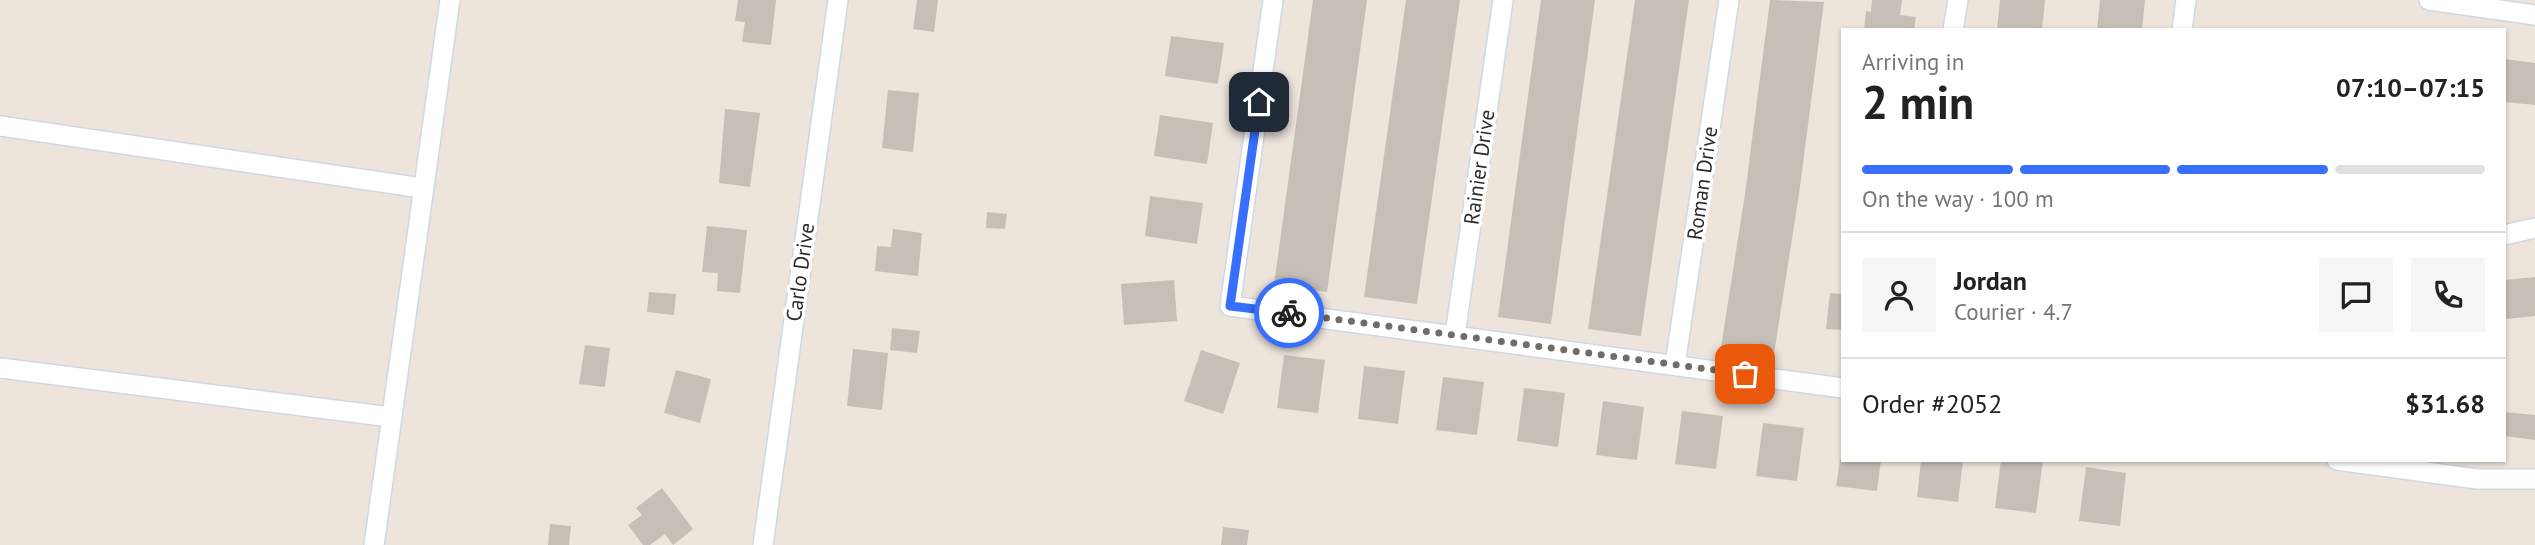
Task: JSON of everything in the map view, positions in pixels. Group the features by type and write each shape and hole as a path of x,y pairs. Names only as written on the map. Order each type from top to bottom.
{"street":[{"path":"374,545 450,0"},
{"name":"Carlo Drive","path":"763,545 838,0"},
{"path":"1273,0 1230,306 1841,388"},
{"name":"Rainier Drive","path":"1455,335 1503,0"},
{"name":"Roman Drive","path":"1675,365 1729,0"},
{"path":"1953,28 1958,0"},
{"path":"2182,28 2186,0"},
{"path":"2429,0 2535,15"},
{"path":"0,126 422,188"},
{"path":"2506,234 2535,228"},
{"path":"0,368 391,417"},
{"path":"2352,462 2477,479 2535,479"}],"building":[{"path":"738,0 776,0 771,45 742,42 745,22 735,21"},
{"path":"917,0 938,0 934,32 913,29"},
{"path":"1313,0 1367,0 1327,292 1274,285"},
{"path":"1406,0 1460,0 1417,304 1364,297"},
{"path":"1541,0 1595,0 1551,324 1498,317"},
{"path":"1635,0 1689,0 1641,336 1588,329"},
{"path":"1770,0 1824,2 1799,194 1774,354 1721,347 1745,194"},
{"path":"1872,0 1902,0 1900,15 1916,17 1914,28 1864,28 1866,11 1871,12"},
{"path":"2000,0 2045,0 2042,28 1997,28"},
{"path":"2100,0 2145,0 2142,28 2097,28"},
{"path":"1171,36 1224,43 1218,84 1165,76"},
{"path":"2506,59 2535,63 2535,105 2506,102"},
{"path":"888,90 919,93 913,152 882,148"},
{"path":"725,109 760,113 750,187 719,183"},
{"path":"1160,115 1213,123 1207,164 1154,156"},
{"path":"1150,196 1203,203 1197,244 1145,236"},
{"path":"987,212 1007,214 1005,229 986,228"},
{"path":"707,226 747,230 740,293 717,291 718,273 702,272"},
{"path":"893,229 922,233 918,276 875,271 877,246 891,247"},
{"path":"2535,277 2535,316 2506,319 2506,280"},
{"path":"1174,280 1177,321 1124,325 1121,284"},
{"path":"649,292 676,294 674,315 647,312"},
{"path":"1830,293 1841,294 1841,330 1826,329"},
{"path":"892,328 920,331 917,353 890,350"},
{"path":"585,345 610,348 605,387 579,384"},
{"path":"853,349 888,353 882,410 847,406"},
{"path":"1201,350 1240,363 1223,414 1184,401"},
{"path":"1284,355 1325,360 1318,413 1277,408"},
{"path":"1364,366 1405,371 1398,424 1358,419"},
{"path":"676,370 711,379 700,423 664,413"},
{"path":"1443,377 1484,382 1477,435 1436,430"},
{"path":"1524,388 1565,393 1558,447 1517,441"},
{"path":"1603,401 1644,407 1637,460 1596,455"},
{"path":"1682,411 1723,416 1716,469 1675,464"},
{"path":"2506,412 2535,415 2535,440 2506,436"},
{"path":"1763,423 1804,428 1797,481 1756,476"},
{"path":"1840,460 1881,462 1877,491 1836,486"},
{"path":"1921,462 1963,462 1958,502 1917,497"},
{"path":"2001,462 2043,462 2036,513 1995,508"},
{"path":"2086,467 2126,473 2120,526 2079,521"},
{"path":"662,488 693,529 673,545 665,534 650,545 643,545 628,525 642,515 636,508"},
{"path":"550,524 571,526 569,545 548,545"},
{"path":"1223,527 1249,530 1247,545 1221,545"}],"way so far":[{"path":"1289,313 1745,374"}],"route":[{"path":"1259,102 1230,306 1289,313"}]}
